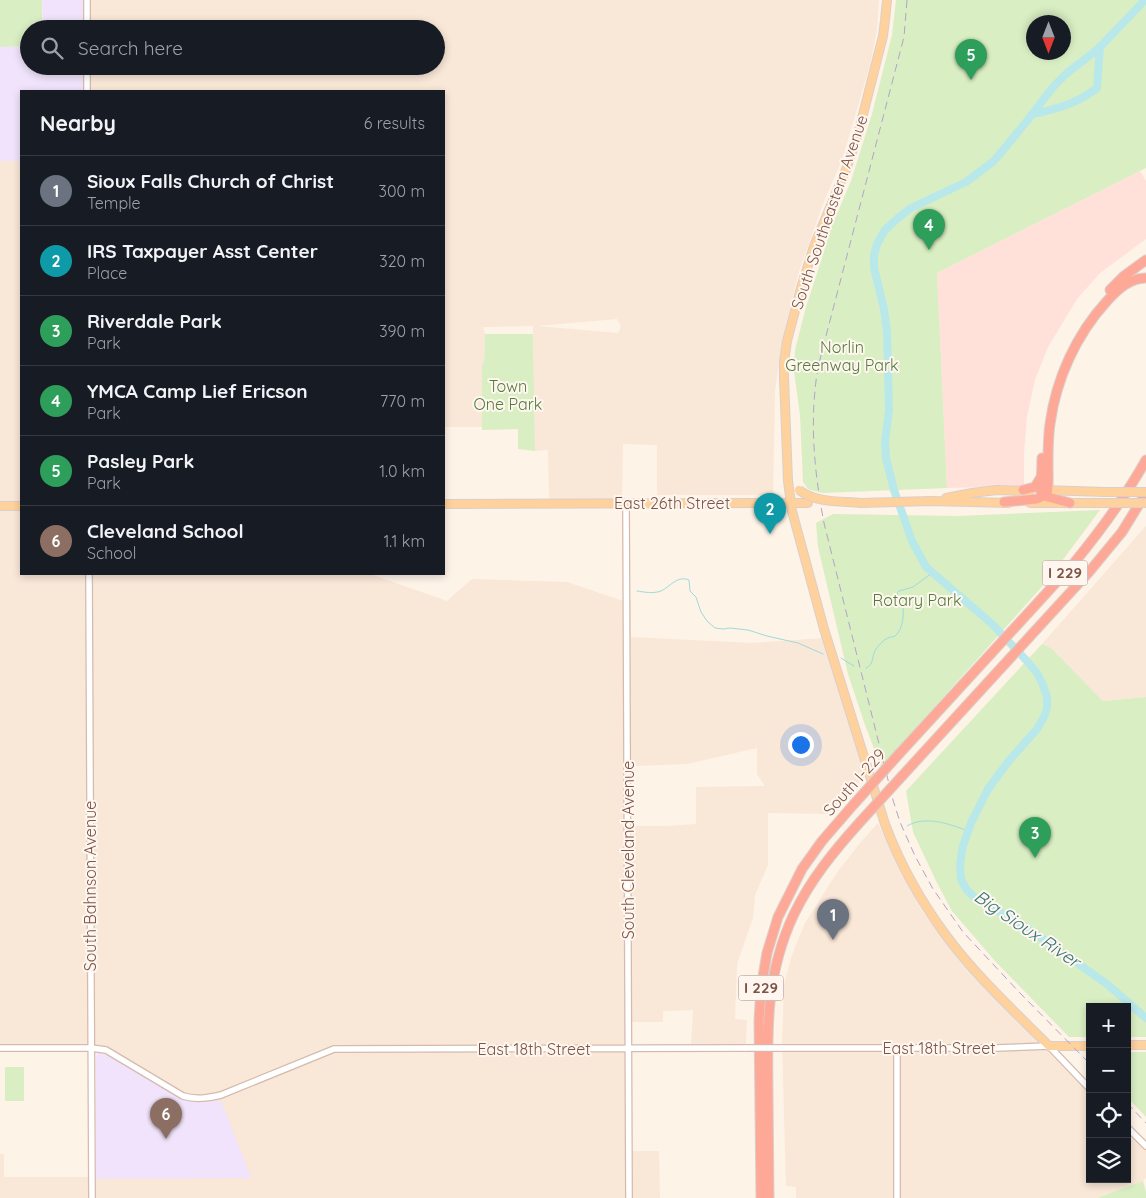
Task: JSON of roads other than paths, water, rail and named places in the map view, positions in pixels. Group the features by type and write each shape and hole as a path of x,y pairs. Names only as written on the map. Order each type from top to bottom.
{"highway":[{"path":"1044,492 1042,438 1048,403 1065,353 1080,327 1106,294 1124,276 1146,260"},
{"path":"1004,502 1037,499 1044,492 1049,425 1058,387 1068,361 1088,325 1114,294 1131,281 1146,278"},
{"name":"South I-229","path":"761,1198 759,1015 762,982 767,952 778,917 802,869 815,849 854,804 1086,549 1146,460"},
{"path":"1023,490 1035,487 1042,472"},
{"path":"1044,492 1070,503"},
{"name":"South I-229","path":"769,1198 767,1023 776,965 788,928 806,892 825,862 860,822 1085,576 1127,524 1146,493"}],"main road":[{"name":"South Southeastern Avenue","path":"886,0 881,43 858,134 839,188 811,255 787,341 784,362 784,384 790,503 824,629 885,824 898,856 919,896 946,935 983,979 1049,1046"},
{"path":"788,481 808,496 817,499 861,503"},
{"name":"East 26th Street","path":"930,501 997,490 1146,493"},
{"name":"East 26th Street","path":"445,504 861,503 930,501 1146,503"},
{"path":"0,506 20,506"},
{"path":"1131,1045 1146,1045"},
{"name":"East 18th Street","path":"1049,1046 1086,1046"}],"street":[{"path":"87,0 87,20"},
{"path":"87,75 87,90"},
{"name":"South Cleveland Avenue","path":"626,503 630,1198"},
{"name":"South Bahnson Avenue","path":"89,575 92,1198"},
{"name":"East 18th Street","path":"0,1048 91,1048 106,1050 183,1096 196,1099 221,1095 334,1049 996,1048 1049,1046"},
{"name":"South Southeastern Avenue","path":"1049,1046 1086,1085"},
{"path":"897,1048 897,1198"},
{"path":"1131,1131 1146,1146"}],"waterway":[{"name":"Big Sioux River","path":"1145,0 1098,49 1067,73 1053,87 994,161 966,182 911,208 885,230 877,244 874,268 884,309 887,332 889,410 885,442 886,458 894,490 912,541 926,567 991,623 1026,660 1037,673 1047,697 1047,708 1037,729 1008,762 988,789 971,823 961,857 961,879 966,889 974,897 1027,928 1107,984 1146,1018"},
{"path":"1033,114 1067,105 1097,88 1100,46"},
{"path":"866,668 871,664 880,644 889,637 895,636 900,630 903,621 903,607 897,593 913,587 932,573"},
{"path":"637,591 658,592 677,580 689,580 690,591 696,597 701,612 715,628 748,630 798,643 823,654"},
{"path":"841,658 854,666"},
{"path":"907,826 922,821 929,821 946,823 968,831"}],"railway":[{"path":"907,0 904,37 817,375 813,417 816,470 824,523 893,800 900,822 915,856 933,889 963,932 1086,1060"},
{"path":"1131,1107 1146,1123"}],"place":[{"name":"Pasley Park","path":"971,80"},
{"name":"YMCA Camp Lief Ericson","path":"929,250"},
{"name":"IRS Taxpayer Asst Center","path":"770,534"},
{"name":"Riverdale Park","path":"1035,858"},
{"name":"Sioux Falls Church of Christ","path":"833,940"},
{"name":"Cleveland School","path":"166,1139"}],"park label":[{"name":"Norlin Greenway Park","path":"842,356"},
{"name":"Town One Park","path":"508,395"},
{"name":"Rotary Park","path":"917,600"}]}
